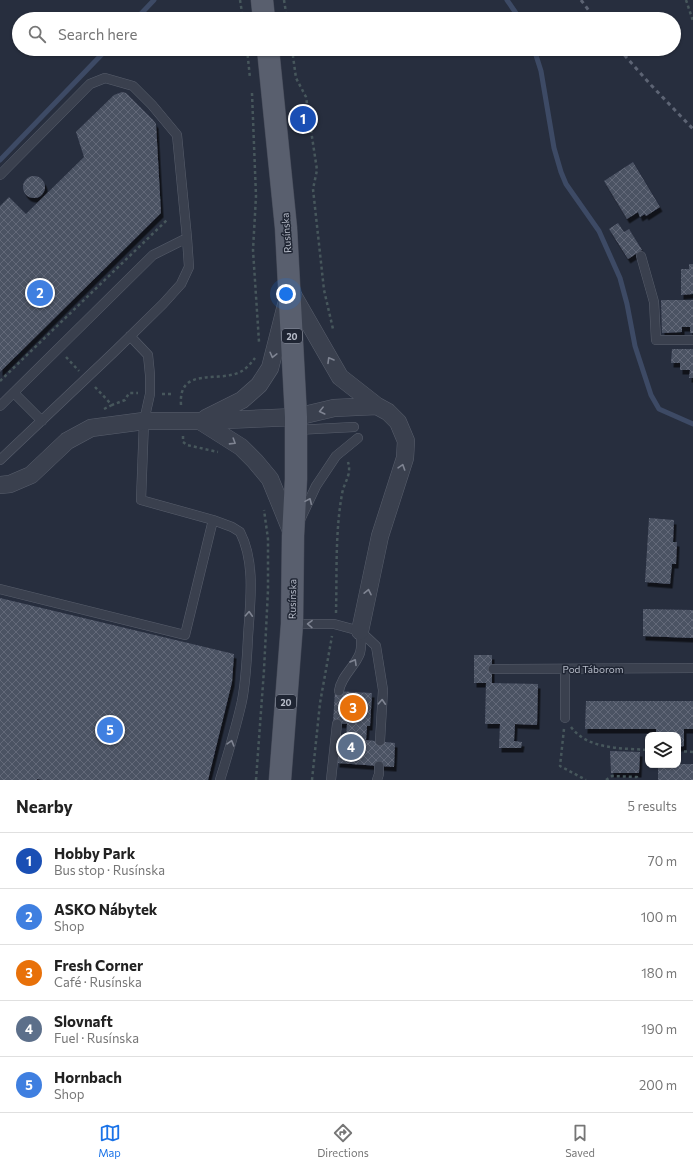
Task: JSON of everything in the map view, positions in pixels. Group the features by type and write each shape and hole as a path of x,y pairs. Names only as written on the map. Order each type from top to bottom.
{"main road":[{"path":"262,0 263,12"},
{"name":"Rusínska","path":"269,56 286,228 296,424 292,624 280,780"}],"street":[{"path":"290,290 340,377 377,406 388,412 398,422 406,440 405,458 380,536 360,631"},
{"path":"200,421 242,400 259,385 270,368 290,290"},
{"path":"0,485 10,484 31,475 67,441 91,428 144,421 296,424 334,408 377,406"},
{"path":"200,421 241,447 270,479 293,536"}],"lane":[{"path":"0,175 90,84 105,78 133,86 152,105 177,135 189,267 181,284 130,336 0,460"},
{"path":"0,406 153,255 187,238"},
{"path":"641,256 654,302 656,340 693,340"},
{"path":"130,336 148,356 150,375 150,394 144,421 141,500 213,520 232,527 240,532 249,558 251,588 247,655 242,700 220,780"},
{"path":"14,392 42,421"},
{"path":"296,424 354,427"},
{"path":"293,536 316,486 336,456 358,438"},
{"path":"0,589 185,635 213,520"},
{"path":"292,624 334,624 360,631 376,646 383,690 380,741"},
{"path":"339,691 340,682 360,652 360,631"},
{"name":"Pod Táborom","path":"493,669 693,668"},
{"path":"565,669 565,718"},
{"path":"331,780 337,724"},
{"path":"376,780 379,774 379,766"}],"path":[{"path":"240,0 242,12"},
{"path":"284,0 286,12"},
{"path":"686,0 693,21"},
{"path":"0,381 168,219"},
{"path":"162,394 174,394"},
{"path":"565,718 576,734 596,745 645,750"},
{"path":"565,718 560,766 586,780"},
{"path":"681,751 693,752"},
{"path":"606,780 612,776 636,777 637,780"}],"building":[{"path":"122,92 126,93 156,124 161,213 0,372 0,206 9,197 26,214 84,157 76,132 114,95"},
{"path":"633,162 660,207 646,216 645,214 640,217 638,212 627,219 604,181"},
{"path":"34,176 42,179 45,187 42,195 34,198 26,195 23,187 26,179"},
{"path":"618,223 624,232 629,229 642,250 628,259 609,229"},
{"path":"689,264 693,264 693,294 681,295 681,269 689,269"},
{"path":"661,300 693,300 693,333 690,333 690,327 682,327 682,332 662,333"},
{"path":"672,349 693,349 693,378 689,378 690,370 680,370 680,363 671,363"},
{"path":"649,518 674,520 673,542 677,542 676,564 672,564 670,584 645,582"},
{"path":"0,598 234,654 232,682 208,780 0,780"},
{"path":"643,609 693,610 693,638 643,636"},
{"path":"474,655 492,655 492,683 538,684 537,725 515,724 514,741 522,742 521,748 499,748 500,724 485,724 486,683 474,683"},
{"path":"335,691 372,693 370,726 367,726 366,740 395,743 394,767 337,763 339,739 346,740 347,724 333,723"},
{"path":"586,701 693,701 693,729 684,729 684,746 681,746 681,732 656,732 656,729 585,729"},
{"path":"610,751 640,752 639,773 611,773"},
{"path":"681,764 693,764 693,780 658,780 658,768 681,768"}],"waterway":[{"path":"143,12 154,0"},
{"path":"507,0 515,12"},
{"path":"0,160 100,56"},
{"path":"536,56 541,71 554,148 561,172 566,184 599,231 620,278 627,304 635,346 651,395 659,409 693,424"}],"railway":[{"path":"581,0 590,12"},
{"path":"625,56 693,129"}],"place":[{"name":"Hobby Park","path":"303,119"},
{"name":"ASKO Nábytek","path":"40,293"},
{"name":"Fresh Corner","path":"353,708"},
{"name":"Hornbach","path":"110,730"},
{"name":"Slovnaft","path":"351,747"}]}
